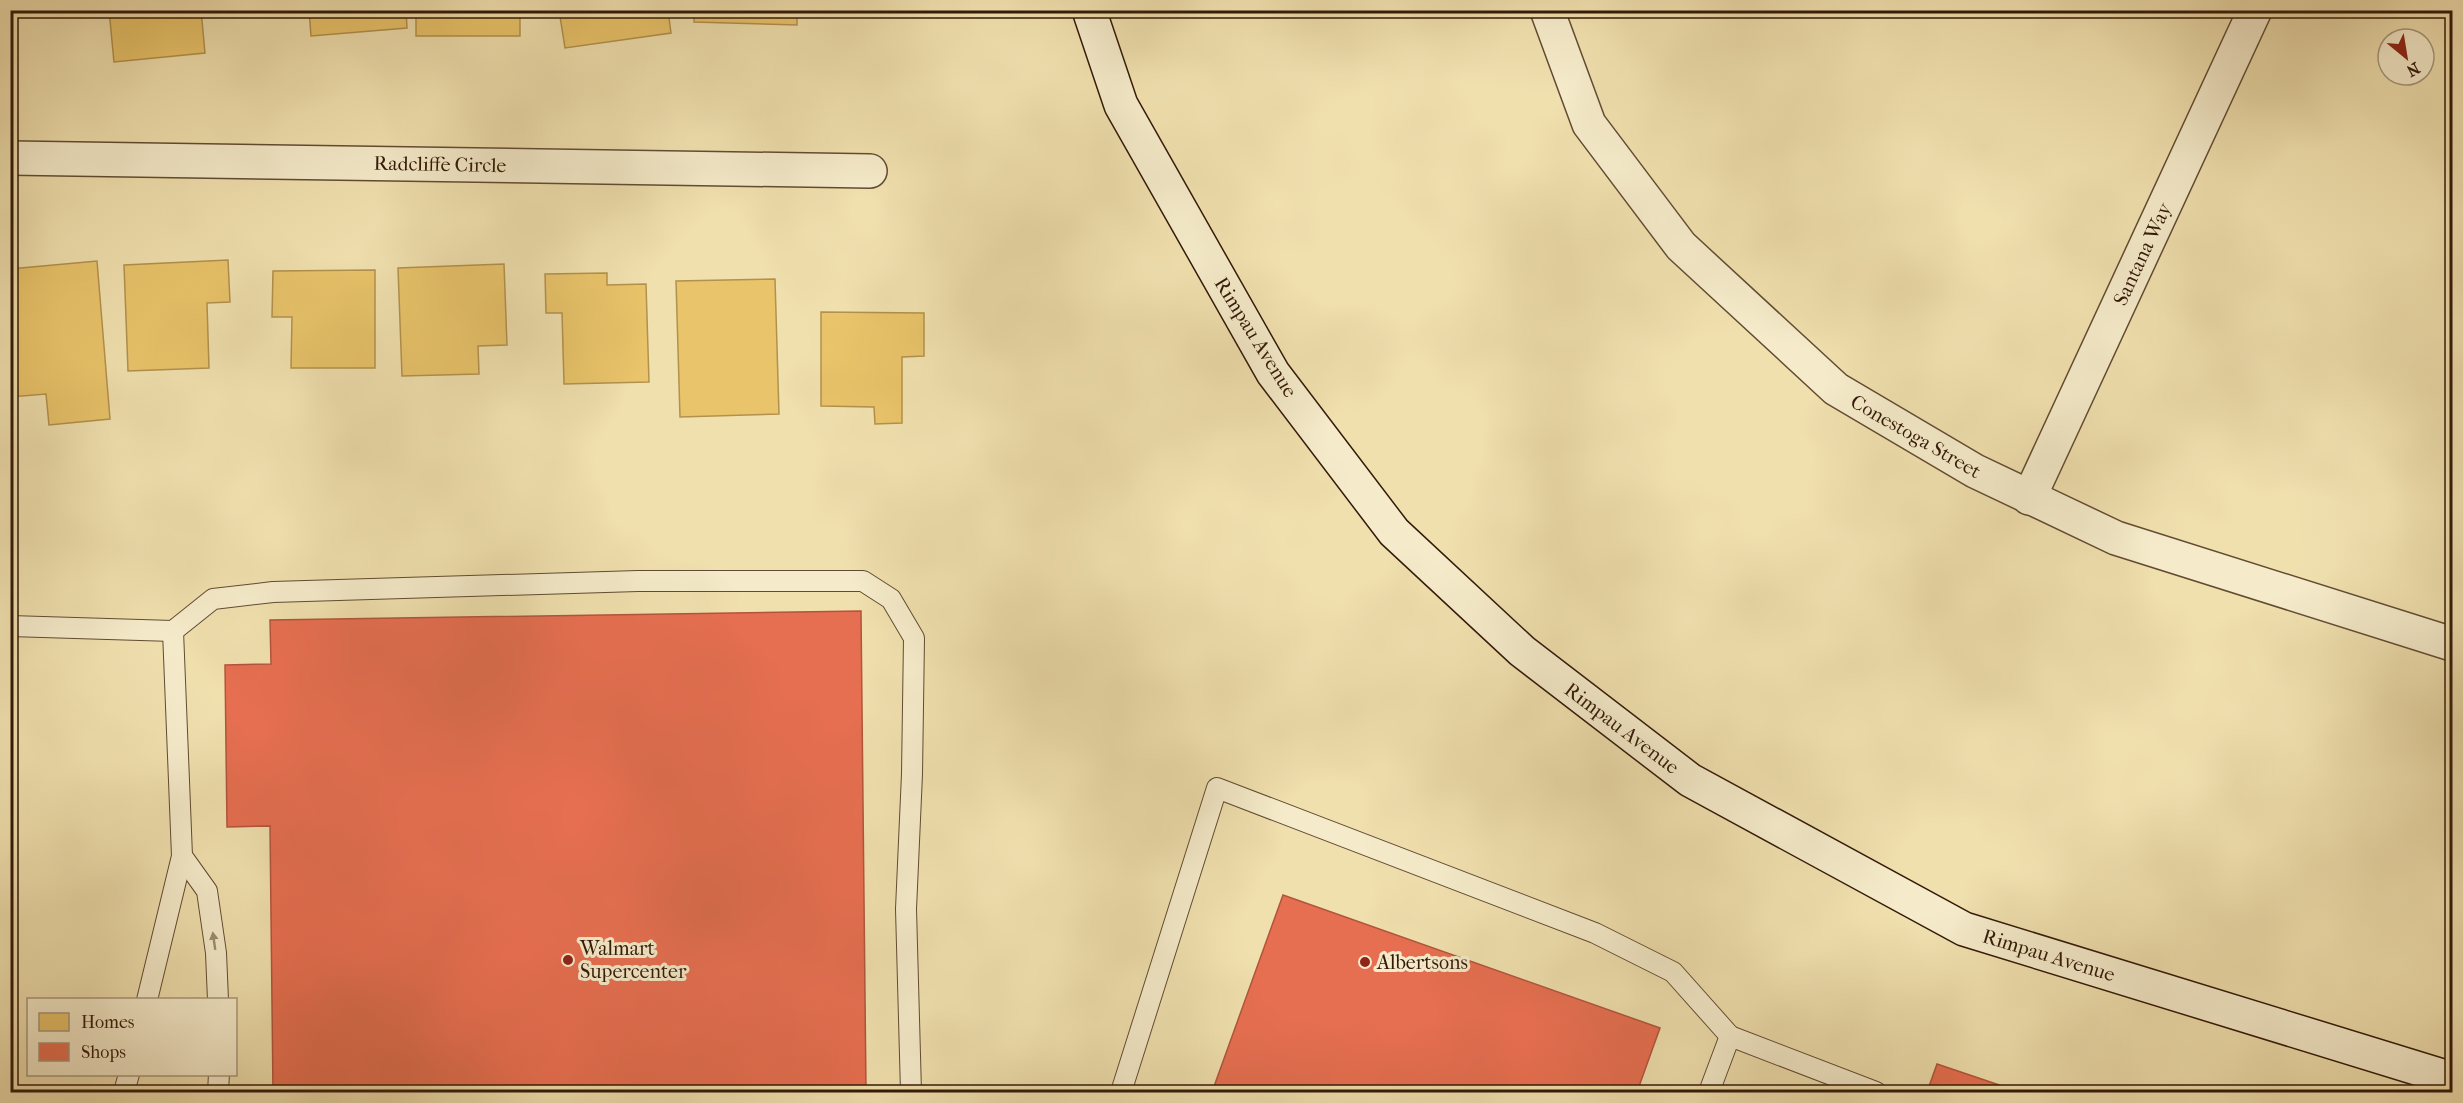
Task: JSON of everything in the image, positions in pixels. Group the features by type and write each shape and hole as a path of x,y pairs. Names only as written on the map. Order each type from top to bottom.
{"street":[{"name":"Rimpau Avenue","path":"1089,10 1121,105 1273,373 1394,532 1522,651 1690,780 1964,929 2452,1079"},
{"name":"Conestoga Street","path":"1547,10 1589,124 1681,246 1836,389 1975,471 2116,538 2452,644"},
{"name":"Santana Way","path":"2029,498 2255,10"},
{"name":"Radcliffe Circle","path":"10,158 870,171"}],"lane":[{"path":"10,626 172,631 213,599 273,592 638,581 864,581 891,598 914,638 912,774 906,909 911,1092"},
{"path":"147,998 182,856 172,631"},
{"path":"1121,1092 1216,788 1595,933 1673,972 1730,1036 1876,1092"},
{"path":"182,856 207,891 216,953 218,998"},
{"path":"1709,1092 1730,1036"},
{"path":"124,1092 128,1076"},
{"path":"218,1092 219,1076"}],"building: Homes":[{"path":"109,10 201,10 205,53 114,62"},
{"path":"309,10 406,10 407,28 311,36"},
{"path":"416,10 520,10 520,36 416,36"},
{"path":"559,10 668,10 671,33 565,48"},
{"path":"694,10 797,10 797,25 694,22"},
{"path":"228,260 230,302 207,303 209,368 128,371 124,265"},
{"path":"97,261 110,419 49,425 46,394 10,397 10,269"},
{"path":"504,264 507,345 478,346 479,374 402,376 398,268"},
{"path":"375,270 375,368 291,368 292,317 272,317 273,271"},
{"path":"607,273 607,285 646,284 649,382 564,384 562,313 546,313 545,274"},
{"path":"775,279 779,414 680,417 676,281"},
{"path":"821,312 924,313 924,356 902,357 902,423 875,424 874,407 821,406"}],"building: Shops":[{"name":"Walmart Supercenter","path":"861,611 866,1092 273,1092 270,826 227,827 225,665 271,664 270,620"},
{"name":"Albertsons","path":"1283,895 1660,1028 1637,1092 1212,1092"},
{"path":"1937,1064 2020,1092 1927,1092"}],"place":[{"name":"Walmart Supercenter","path":"568,960"},
{"name":"Albertsons","path":"1365,962"}]}
